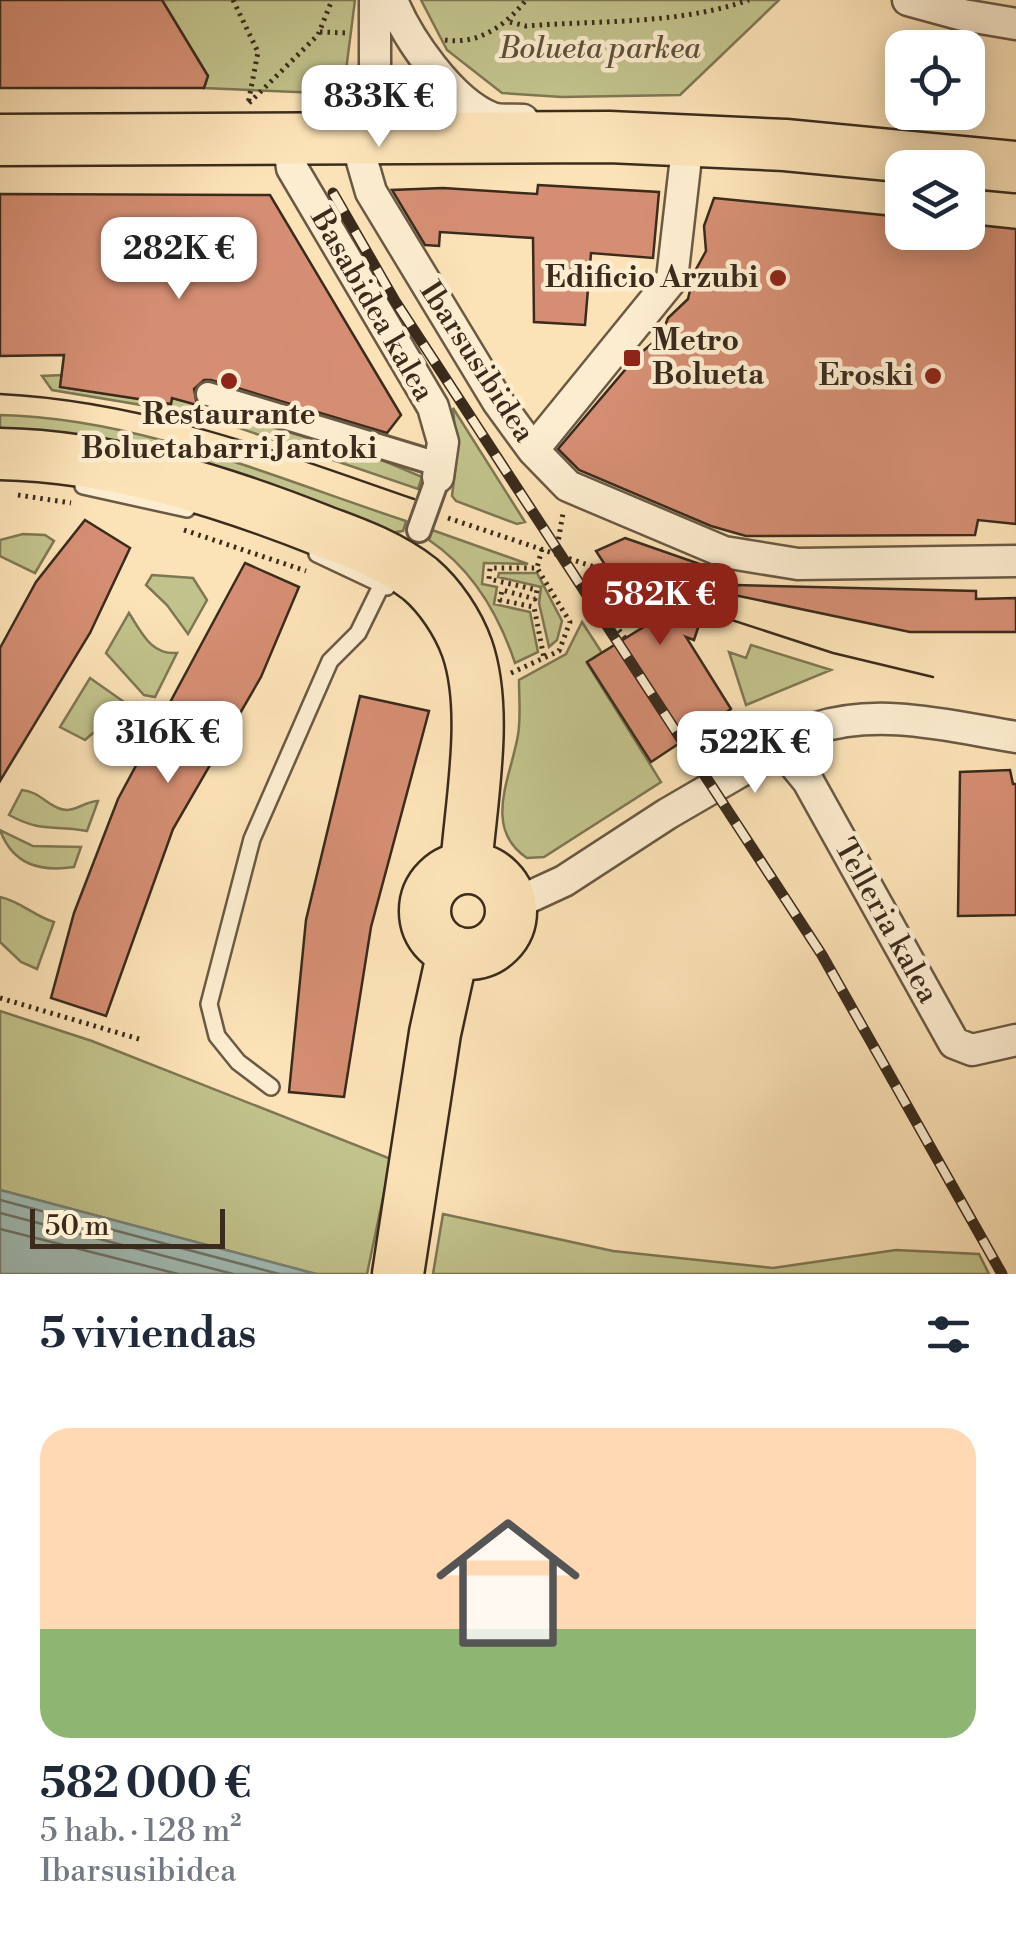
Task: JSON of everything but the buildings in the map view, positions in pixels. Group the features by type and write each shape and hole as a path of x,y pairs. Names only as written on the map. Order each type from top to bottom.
{"main road":[{"path":"0,140 338,132 417,137 609,137 1016,167"},
{"path":"0,454 38,455 129,470 279,513 392,561 420,580 411,598 470,660 478,707 466,868"},
{"path":"398,1274 435,1033 469,961 496,944 524,911 501,882 479,869 466,868 442,876 427,897 427,923 433,935 469,961"}],"street":[{"path":"375,0 375,76"},
{"path":"392,0 404,31 445,80"},
{"path":"908,0 963,16 1016,24"},
{"path":"338,132 375,76 392,64 413,61 422,63 492,118 569,123 609,137"},
{"name":"Ibarsusibidea","path":"338,132 362,161 371,192 498,402 533,450 568,486 724,552 798,564 1016,560"},
{"name":"Basabidea kalea","path":"338,132 292,168 433,407 442,442 439,471 423,520"},
{"path":"533,450 672,279 688,140"},
{"path":"208,394 439,471"},
{"path":"524,911 666,814 813,729 836,721 874,718 1016,737"},
{"name":"Telleria kalea","path":"781,748 808,781 954,1043 972,1050 1016,1040"}],"lane":[{"path":"72,484 206,515"},
{"path":"306,549 411,598"},
{"path":"272,1088 238,1062 217,1036 208,1004 252,839 330,661 358,633 411,598"}],"path":[{"path":"234,0 258,52 248,106 320,32 332,0"},
{"path":"441,39 472,40 510,22 526,0"},
{"path":"510,22 526,26 668,20 749,0"},
{"path":"320,32 353,34"},
{"path":"556,554 568,486"},
{"path":"423,520 542,549 663,590"},
{"path":"506,675 559,651 570,622 537,568 542,549"},
{"path":"537,568 490,568 488,579 537,590 535,598 502,590 500,600 534,607 544,658"},
{"path":"625,638 616,626 627,578"},
{"path":"469,961 513,958 524,946 524,911"},
{"path":"0,998 139,1038"}],"green space":[{"path":"162,0 355,0 343,94 204,88 208,76"},
{"name":"Bolueta parkea","path":"421,0 779,0 680,95 562,97 502,93 447,50"},
{"path":"62,375 60,387 171,403 172,398 230,412 375,457 422,477 418,489 201,415 52,390 42,376"},
{"path":"453,408 525,522 517,524 456,501 452,496 457,455"},
{"path":"0,415 104,427 155,439 257,469 406,521 403,531 373,535 0,435"},
{"path":"432,530 528,564 484,563 482,584 497,587 494,604 530,612 538,652 515,663 482,594 458,565 429,540"},
{"path":"23,534 45,535 54,541 35,573 0,556 0,540"},
{"path":"499,573 537,573 562,621 557,640 549,647 539,603 541,587 498,577"},
{"path":"152,575 193,578 207,600 188,634 146,585"},
{"path":"129,613 154,646 177,653 155,697 144,695 106,653"},
{"path":"582,622 602,653 587,663 661,782 544,857 527,858 513,846 503,817 519,728 519,680 566,654"},
{"path":"751,645 831,670 746,705 729,652 746,658"},
{"path":"90,678 144,716 134,733 108,728 85,740 60,727"},
{"path":"22,790 63,810 98,801 87,831 40,827 9,815"},
{"path":"0,830 33,846 81,847 74,867 39,867 12,851"},
{"path":"0,897 54,922 37,969 21,962 0,942"},
{"path":"0,1011 92,1041 391,1159 367,1274 316,1274 0,1190"},
{"path":"443,1214 613,1251 773,1268 896,1250 979,1254 989,1274 433,1274"}],"water":[{"path":"0,1190 316,1274 0,1274"}],"tram line":[{"path":"0,394 54,399 159,418 261,447 414,499"},
{"path":"704,611 833,653 933,677"}],"railway":[{"path":"333,193 395,301 822,955 1002,1274"}],"place":[{"name":"Edificio Arzubi","path":"778,278"},
{"name":"Metro Bolueta","path":"632,358"},
{"name":"Eroski","path":"933,376"},
{"name":"Restaurante Boluetabarri Jantoki","path":"229,381"}]}
